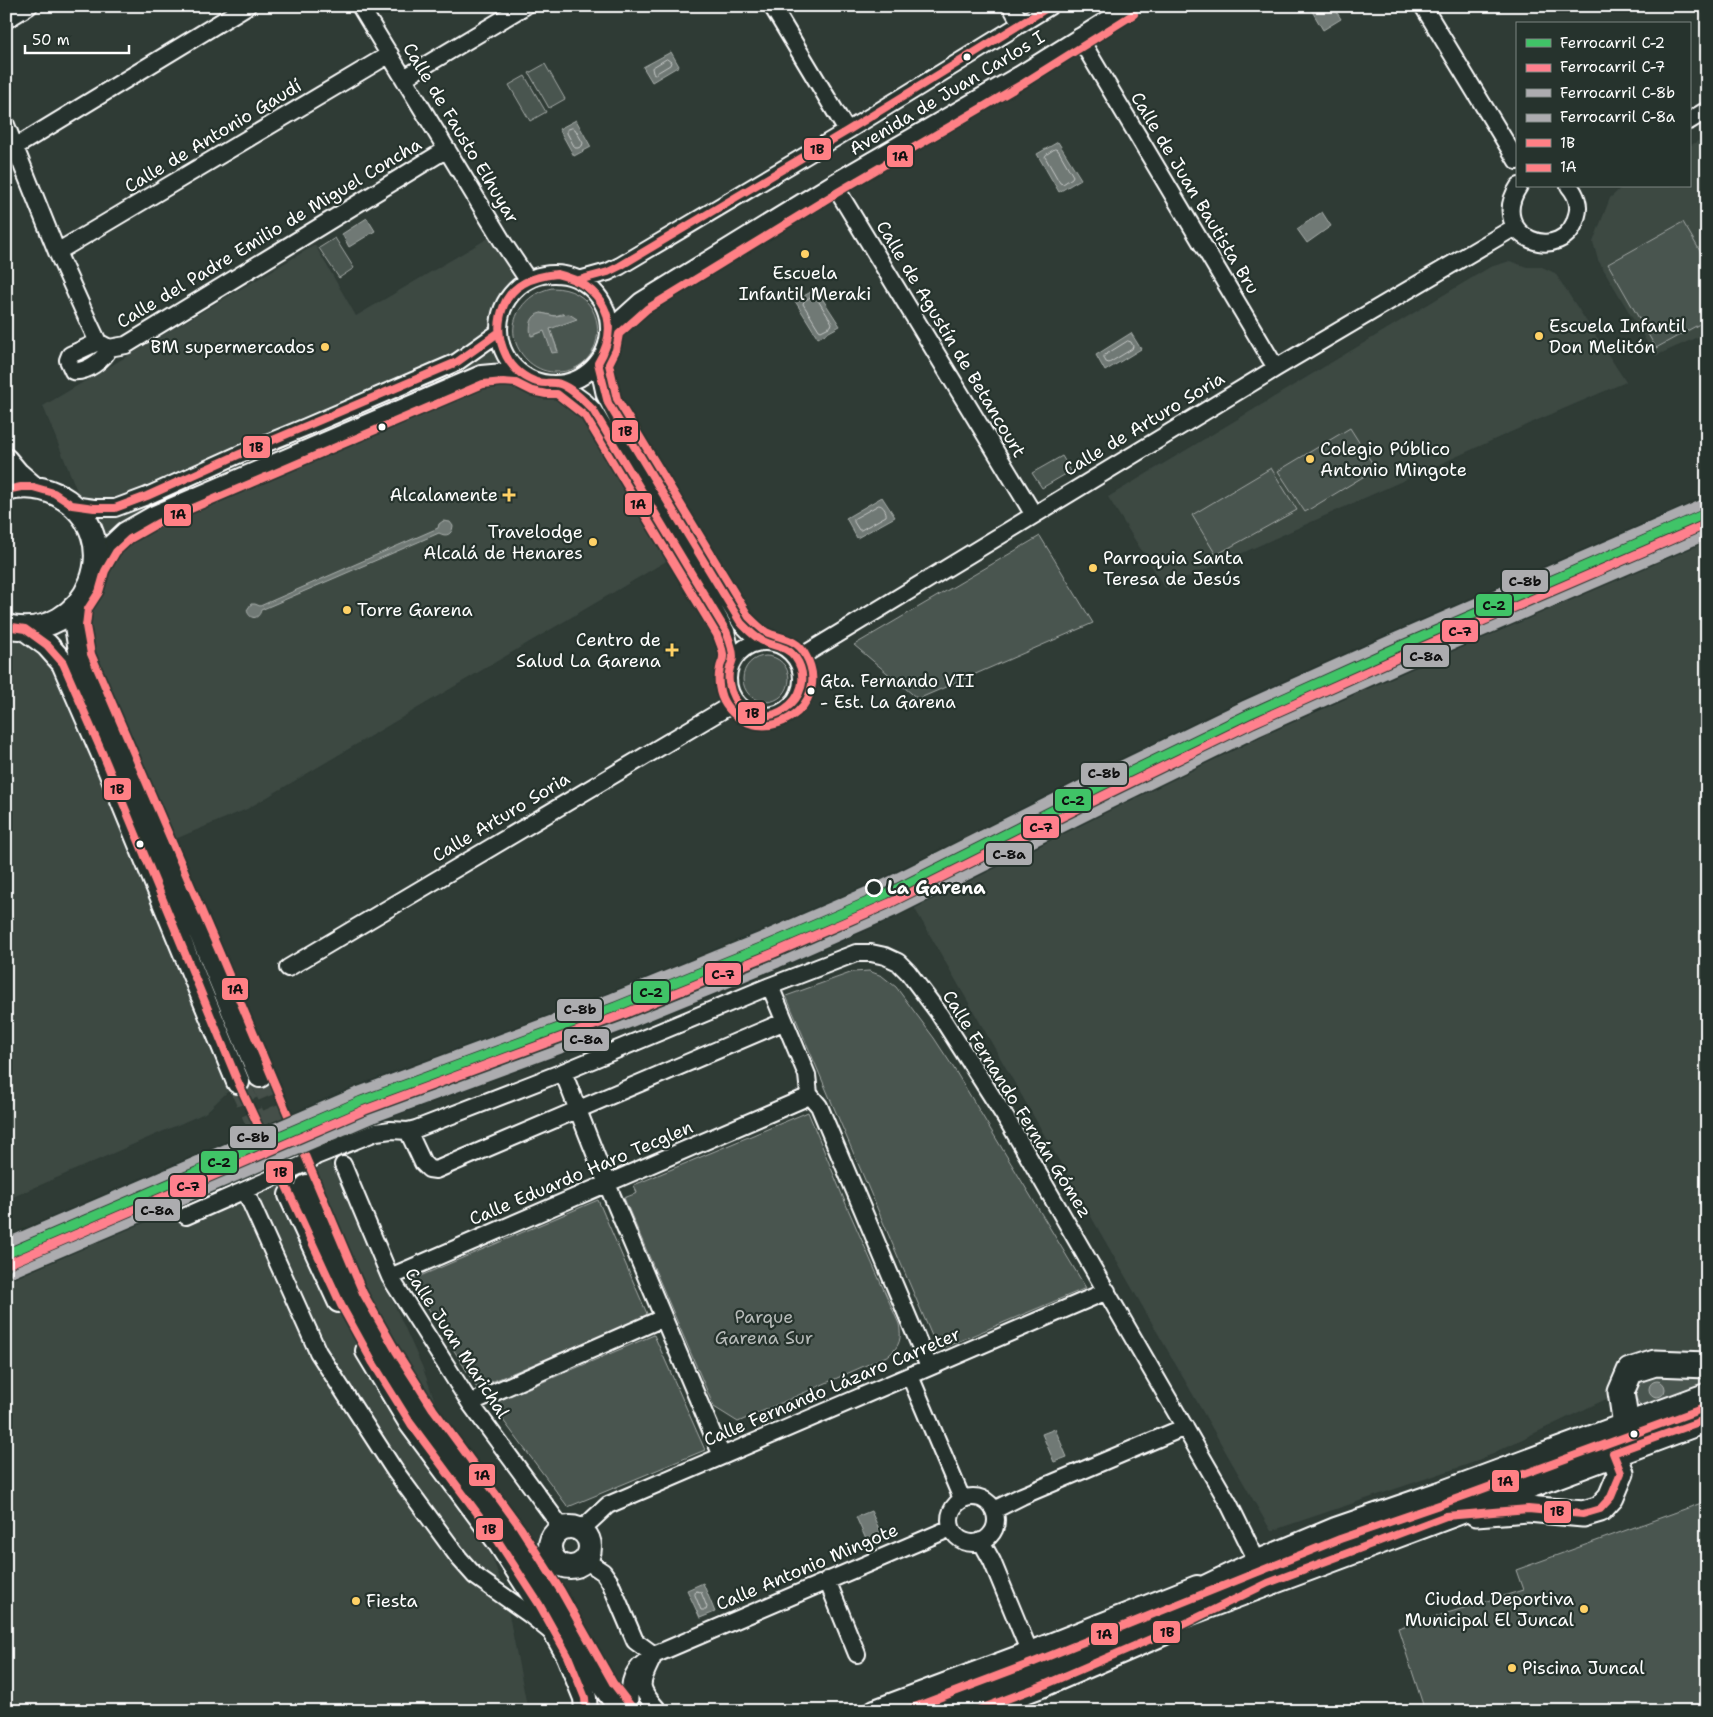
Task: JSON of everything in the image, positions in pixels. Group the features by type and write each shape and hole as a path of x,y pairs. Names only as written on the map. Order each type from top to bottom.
{"main road":[{"path":"1626,1426 1621,1392 1630,1371 1655,1363 1707,1365"},
{"path":"1263,1573 1337,1530 1439,1495 1707,1396"},
{"path":"930,1711 1034,1661 1263,1573 1446,1516 1707,1419"},
{"path":"1626,1426 1649,1440"},
{"path":"1446,1516 1528,1509 1583,1514 1600,1509 1611,1497 1621,1473 1613,1453 1591,1438"}],"street":[{"path":"6,20 29,6"},
{"path":"14,147 247,6"},
{"name":"Calle de Fausto Elhuyar","path":"360,6 504,244 528,280"},
{"path":"404,78 525,6"},
{"path":"772,6 847,131"},
{"path":"1011,6 1021,24"},
{"name":"Avenida de Juan Carlos I","path":"579,280 608,272 620,266 847,131 1050,6"},
{"name":"Avenida de Juan Carlos I","path":"610,329 641,302 834,183 1080,38 1129,6"},
{"path":"1423,6 1516,159"},
{"name":"Calle de Juan Bautista Bru","path":"1080,38 1276,368"},
{"name":"Calle de Antonio Gaudí","path":"56,252 390,54"},
{"path":"1690,119 1707,110"},
{"name":"Calle del Padre Emilio de Miguel Concha","path":"6,125 56,252 104,345 126,345 447,149"},
{"name":"Calle de Agustín de Betancourt","path":"834,183 1034,515"},
{"path":"1517,188 1510,206 1510,216 1514,227 1521,235 1531,241 1541,243 1552,242 1562,238 1576,222 1578,211 1574,188"},
{"name":"Calle de Arturo Soria","path":"797,659 1276,368 1514,227"},
{"path":"542,275 568,275 579,280 598,296 607,311 610,329 607,347 598,363 582,376 560,384 534,381 519,373 508,362 501,348 498,333 500,317 505,302 515,290 528,280 542,275"},
{"path":"72,505 115,508 146,496 457,362 498,333"},
{"path":"560,384 593,410 715,611 726,631 733,660 728,678 730,690 736,702 752,714 762,716 772,716 786,709 797,698 801,689 801,668 797,659 780,645 764,642 741,623 619,422 605,395 598,363"},
{"path":"16,627 45,626 54,623 78,606 90,588 96,566 108,546 124,530 154,514 481,374 519,373"},
{"path":"6,460 33,487"},
{"path":"6,490 33,487 54,493 72,505 92,533 96,566"},
{"path":"78,606 76,626 80,657 260,1076"},
{"path":"16,627 47,645 63,663 104,756 238,1082"},
{"path":"733,660 747,647 764,642"},
{"name":"Calle Arturo Soria","path":"288,968 736,702"},
{"name":"Calle Fernando Fernán Gómez","path":"306,1163 316,1156 376,1132 391,1130 408,1131 563,1072 770,986 856,953 871,952 885,956 898,962 908,972 938,1012 1009,1123 1229,1504 1263,1573"},
{"path":"770,986 783,1022 807,1075 809,1094 819,1106 929,1368"},
{"path":"408,1131 423,1163 429,1169 436,1170 783,1022"},
{"path":"563,1072 587,1136 722,1456"},
{"name":"Calle Eduardo Haro Tecglen","path":"390,1277 788,1106 809,1094"},
{"path":"186,1216 306,1163 333,1160 343,1165 349,1152 362,1138"},
{"name":"Calle Juan Marichal","path":"343,1165 390,1277 470,1403 564,1534"},
{"path":"245,1190 318,1352 395,1471 459,1558 475,1576 557,1636"},
{"path":"586,1711 585,1698 568,1656 539,1604 498,1541 411,1424 373,1363 341,1305 298,1191 382,1348 424,1415 512,1533 553,1596 605,1688 622,1711"},
{"name":"Calle Fernando Lázaro Carreter","path":"564,1534 608,1504 1107,1291"},
{"path":"470,1403 664,1318"},
{"path":"910,1376 962,1499"},
{"path":"994,1510 1022,1496 1185,1427"},
{"path":"474,1482 510,1513 535,1539 564,1534 586,1535 590,1548 589,1555 579,1564 567,1580 566,1589 588,1636 596,1670"},
{"path":"977,1497 990,1504 994,1510 996,1518 993,1532 981,1541 974,1543 960,1539 951,1528 949,1521 953,1508 962,1499 977,1497"},
{"name":"Calle Antonio Mingote","path":"629,1711 629,1689 632,1675 643,1662 654,1654 951,1528"},
{"path":"564,1534 549,1549 555,1561 560,1565 579,1564 604,1572 610,1582 634,1641 654,1654 642,1681 645,1695 659,1711"},
{"path":"876,1711 1034,1661 992,1561 981,1541"},
{"path":"974,1711 1044,1685 1174,1629 1263,1573"},
{"path":"827,1580 857,1654"}],"shaded area":[{"path":"1707,136 1707,333 1655,356 1598,260 1593,242 1610,198 1621,188 1690,188 1690,145"},
{"path":"497,233 528,280 515,290 505,302 500,317 498,333 501,348 508,362 519,373 534,381 560,384 585,402 680,553 247,809 161,845 81,657 93,577 72,505 77,491 43,406 315,245 356,316"},
{"name":"Colegio Público Antonio Mingote","path":"1510,261 1527,267 1542,267 1555,273 1626,382 1165,588 1108,497 1490,267"},
{"path":"1707,527 1707,1368 1621,1392 1472,1463 1271,1531 911,902 598,1027 602,1035 397,1116 359,1125 321,1141 422,1366 499,1576 508,1610 528,1711 6,1711 6,1261 251,1157 594,1020 777,952 923,880"},
{"path":"6,626 47,645 238,1082 205,1113 6,1200"}],"green space":[{"path":"545,64 565,99 549,108 529,73"},
{"path":"525,76 546,112 530,121 509,85"},
{"path":"1683,222 1707,263 1707,320 1656,348 1608,264"},
{"path":"335,238 354,268 339,278 319,248"},
{"path":"552,288 572,292 586,301 595,315 598,331 595,346 586,360 573,369 554,372 543,370 530,363 519,349 514,327 516,316 530,298","holes":["541,313 555,316 565,313 550,329 558,351 544,331 532,336"]},
{"path":"1350,428 1376,469 1305,512 1278,471"},
{"path":"1062,456 1071,471 1042,488 1032,473"},
{"path":"1271,468 1297,510 1216,555 1192,515"},
{"path":"1040,536 1093,623 918,699 854,645"},
{"path":"771,656 783,662 788,670 788,688 783,696 775,701 761,702 749,696 744,688 743,674 749,662 757,657"},
{"path":"869,971 882,976 896,987 934,1038 1086,1288 938,1350 786,996 853,972"},
{"name":"Parque Garena Sur","path":"808,1112 848,1209 899,1324 899,1341 896,1348 889,1355 738,1422 714,1407 624,1198 637,1193 634,1185"},
{"path":"598,1200 648,1316 477,1388 411,1280"},
{"path":"654,1335 705,1450 568,1507 491,1404"},
{"path":"1707,1371 1707,1386 1642,1410 1631,1388 1648,1373"},
{"name":"Ciudad Deportiva Municipal El Juncal","path":"1707,1501 1707,1711 1425,1711 1398,1628 1523,1590 1516,1570"}],"water":[{"path":"1309,6 1333,6 1341,19 1323,30"},
{"path":"671,52 679,66 652,82 643,67"},
{"path":"576,120 591,147 574,156 559,129"},
{"path":"1058,142 1081,179 1059,192 1037,154"},
{"path":"1322,212 1331,226 1307,243 1297,229"},
{"path":"367,218 375,231 349,247 342,234"},
{"path":"816,289 840,326 818,338 795,301"},
{"path":"541,313 555,316 569,314 577,319 550,329 558,352 552,353 544,331 531,336 532,319"},
{"path":"1131,333 1141,349 1105,371 1096,355"},
{"path":"882,497 895,517 857,538 846,518"},
{"path":"443,521 450,522 453,526 448,534 439,533 261,610 258,616 254,618 248,613 247,610 251,604 260,606 438,528 439,524"},
{"path":"1654,1381 1660,1381 1665,1386 1663,1395 1654,1397 1649,1392 1649,1386"},
{"path":"1055,1429 1067,1457 1054,1462 1042,1434"},
{"path":"871,1511 884,1540 869,1546 856,1517"},
{"path":"703,1583 715,1612 700,1618 687,1590"}],"tunnel":[{"path":"260,1076 307,1186"},
{"path":"238,1082 290,1195"}],"rail line":[{"name":"C-8b","path":"6,1243 357,1092 611,998 766,935 882,885 1245,705 1396,637 1703,504"},
{"name":"C-2","path":"6,1254 361,1101 615,1007 770,944 886,894 1249,714 1400,646 1707,513"},
{"name":"C-7","path":"10,1263 365,1110 619,1016 774,953 890,903 1253,723 1404,655 1707,524"},
{"name":"C-8a","path":"14,1272 368,1120 623,1026 778,963 894,912 1257,732 1408,664 1707,535"}],"transit line":[{"name":"1B","path":"579,280 608,272 620,266 847,131 1050,6"},
{"name":"1A","path":"630,1705 613,1683 561,1591 520,1527 433,1409 396,1351 363,1293 91,654 86,626 88,609 99,592 105,571 116,552 130,539 158,523 483,384 516,383 532,391 557,394 585,416 717,635 723,654 719,673 719,687 726,705 741,719 757,725 775,724 790,717 803,706 811,691 812,673 805,654 793,642 766,632 749,617 617,399 609,364 616,350 619,334 647,309 838,192 1024,83 1134,14"},
{"name":"1B","path":"557,274 573,279 586,287 604,307 608,319 608,333 605,348 598,363 608,403 741,623 758,638 788,650 795,657 802,672 801,687 795,699 785,709 772,715 758,716 745,710 734,698 729,679 733,654 726,631 593,410 569,388 557,383 534,381 515,368 508,359 500,339 499,327 504,305 508,297 526,282 557,274"},
{"name":"1B","path":"6,490 33,487 54,493 72,505 115,508 147,496 240,454 457,362 498,333"},
{"name":"1B","path":"6,626 25,629 47,645 63,663 104,757 238,1082 341,1305 373,1363 411,1424 498,1541 539,1604 568,1656 585,1698 586,1711"},
{"name":"1A","path":"904,1711 1034,1662 1340,1539 1442,1504 1707,1407"},
{"name":"1B","path":"975,1711 1044,1685 1174,1629 1268,1583 1446,1516 1528,1509 1583,1514 1600,1509 1611,1497 1621,1473 1613,1453 1707,1419"}],"place":[{"name":"Escuela Infantil Meraki","path":"805,254"},
{"name":"Escuela Infantil Don Melitón","path":"1539,336"},
{"name":"BM supermercados","path":"325,347"},
{"name":"Colegio Público Antonio Mingote","path":"1310,459"},
{"name":"Alcalamente","path":"509,495"},
{"name":"Travelodge Alcalá de Henares","path":"593,542"},
{"name":"Parroquia Santa Teresa de Jesús","path":"1093,568"},
{"name":"Torre Garena","path":"347,610"},
{"name":"Centro de Salud La Garena","path":"672,650"},
{"name":"Gta. Fernando VII - Est. La Garena","path":"811,691"},
{"name":"La Garena","path":"874,888"},
{"name":"Fiesta","path":"356,1601"},
{"name":"Ciudad Deportiva Municipal El Juncal","path":"1584,1609"},
{"name":"Piscina Juncal","path":"1512,1668"}]}
